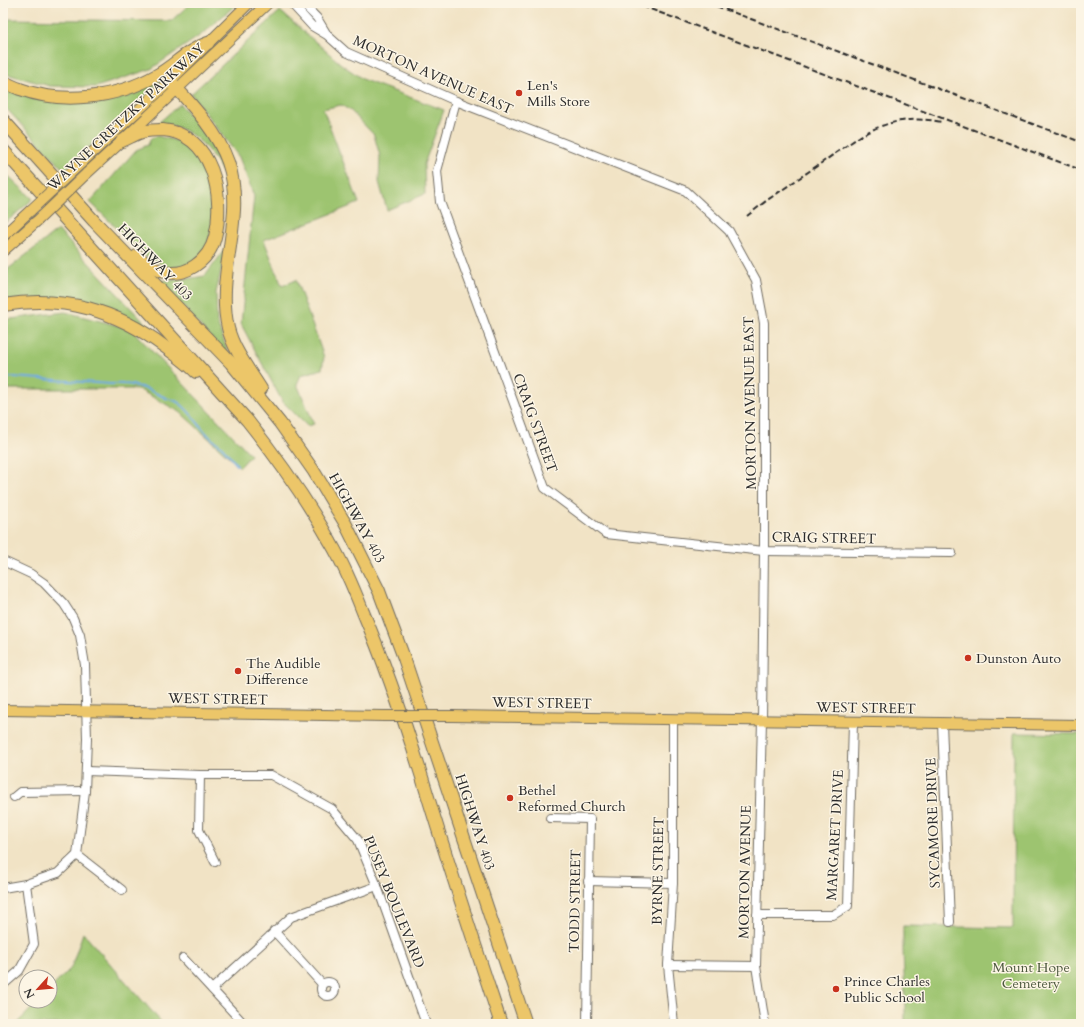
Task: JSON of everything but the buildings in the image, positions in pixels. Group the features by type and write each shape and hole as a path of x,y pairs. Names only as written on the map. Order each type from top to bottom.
{"highway":[{"path":"3,82 20,90 50,96 82,98 101,95 121,91 144,82 158,75 196,47 208,43"},
{"path":"173,85 216,136 228,163 233,181 234,220 224,289 228,328 232,341 273,406 280,423"},
{"name":"HIGHWAY 403","path":"3,120 94,221 231,363 280,423 331,498 379,591 404,658 526,1024"},
{"path":"94,221 146,264 159,271 171,274 187,271 205,258 211,249 215,238 218,213 215,178 208,161 194,142 178,133 156,130 140,132 122,141"},
{"path":"3,150 39,188 247,420 268,446 305,498 332,544 355,592 383,660 405,722 460,902 501,1024"},
{"path":"3,158 39,188"},
{"path":"3,305 46,302 72,305 100,312 122,320 150,336 193,369 234,411 247,420"}],"main road":[{"name":"WAYNE GRETZKY PARKWAY","path":"3,251 122,141 173,85 208,43 249,3"},
{"name":"WAYNE GRETZKY PARKWAY","path":"3,236 80,164 268,3"},
{"name":"WEST STREET","path":"3,710 1081,725"}],"street":[{"name":"MORTON AVENUE EAST","path":"291,3 312,26 327,35 346,52 456,101 686,191 729,231 756,280 764,323 762,720"},
{"name":"MORTON AVENUE EAST","path":"302,3 317,18 327,35"},
{"name":"CRAIG STREET","path":"456,101 437,171 440,202 546,488 606,534 764,551 952,553"},
{"path":"3,561 30,574 44,584 64,604 73,618 80,635 86,665 87,687 85,791 77,854 58,873 26,884 3,888"},
{"name":"BYRNE STREET","path":"673,719 673,883 668,965 674,1024"},
{"name":"MORTON AVENUE","path":"762,720 756,966 765,1024"},
{"name":"MARGARET DRIVE","path":"757,915 833,915 848,906 853,722"},
{"name":"SYCAMORE DRIVE","path":"942,723 950,922"},
{"name":"PUSEY BOULEVARD","path":"86,771 200,775 271,775 332,809 358,840 377,886 426,1024"},
{"path":"200,775 199,830 204,844 215,862"},
{"path":"14,797 20,792 85,791"},
{"name":"TODD STREET","path":"550,818 590,819 587,1024"},
{"path":"77,854 122,890"},
{"path":"588,881 673,883"},
{"path":"3,984 19,972 34,944 26,884"},
{"path":"212,989 291,917 377,886"},
{"path":"274,931 322,984"},
{"path":"183,958 244,1024"},
{"path":"668,965 756,966"}],"green space":[{"path":"191,3 238,3 202,34 151,69 96,87 50,86 3,73 3,19 171,21"},
{"path":"280,11 341,64 364,80 444,110 424,164 425,194 387,210 379,182 380,156 374,135 351,111 341,105 323,109 359,203 264,240 282,286 296,280 324,357 322,369 301,375 297,384 314,424 307,426 282,401 241,324 254,196 239,157 191,94"},
{"path":"167,75 64,170 3,105 3,87 69,103"},
{"path":"180,104 214,144 224,175 206,147 194,136 177,127 157,124"},
{"path":"157,136 182,142 201,165 211,191 213,226 205,251 191,265 170,268 145,256 90,202 136,150 148,145 151,138"},
{"path":"3,171 33,199 3,225"},
{"path":"58,230 154,333 78,301 3,300 3,273"},
{"path":"226,248 216,293 217,323 231,360 160,281 205,276"},
{"path":"65,312 131,329 251,455 240,467 180,412 138,389 3,389 3,320"},
{"name":"Mount Hope Cemetery","path":"1014,733 1081,734 1081,1024 905,1024 903,926 1013,928"},
{"path":"83,933 163,1024 16,1024 31,1009 58,1009 58,981 71,968"}],"waterway":[{"path":"3,378 13,377 127,384 147,389 180,403 205,432 223,448 237,465"}],"railway":[{"path":"634,3 1081,170"},
{"path":"708,3 1081,142"},
{"path":"747,216 766,201 859,137 879,127 899,121 909,120 931,120 942,122"}],"place":[{"name":"Len's Mills Store","path":"519,93"},
{"name":"Dunston Auto","path":"968,658"},
{"name":"The Audible Difference","path":"238,671"},
{"name":"Bethel Reformed Church","path":"510,798"},
{"name":"Prince Charles Public School","path":"836,989"}]}
